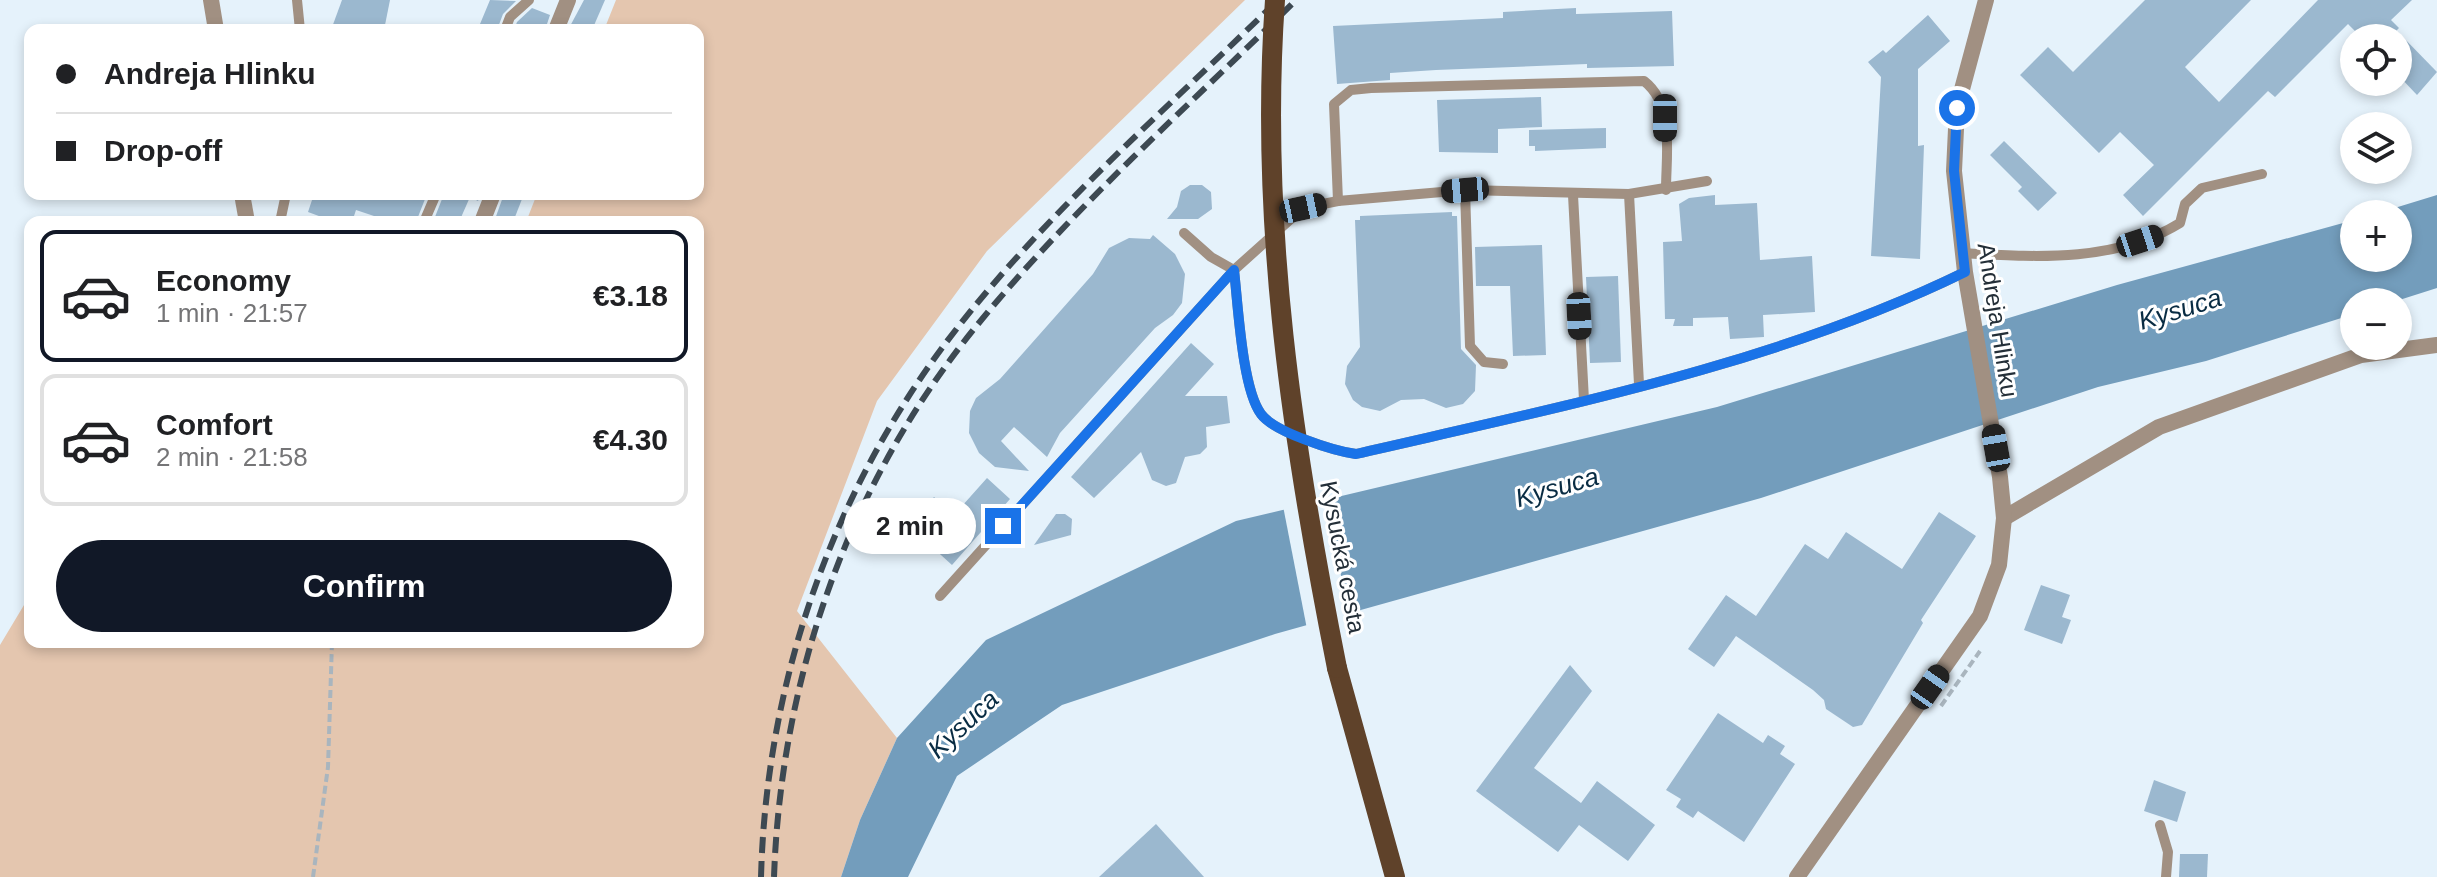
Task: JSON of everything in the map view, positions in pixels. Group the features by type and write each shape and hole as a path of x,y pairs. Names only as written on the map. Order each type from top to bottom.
{"main road":[{"name":"Kysucká cesta","path":"1275,0 1269,103 1277,294 1299,465 1337,668 1395,877"}],"street":[{"path":"211,0 215,24"},
{"path":"558,24 568,0"},
{"name":"Andreja Hlinku","path":"1797,877 1980,616 1999,565 2004,518 2000,477 1962,253 1954,171 1957,108 1986,0"},
{"path":"2004,518 2159,427 2361,355 2437,345"}],"lane":[{"path":"297,0 299,24"},
{"path":"507,24 510,17 529,0"},
{"path":"1338,201 1331,115 1334,104 1345,93 1362,88 1480,84 1644,81 1657,94 1665,118 1666,190"},
{"path":"1962,253 2090,254 2122,247 2158,235 2180,223 2185,204 2202,188 2262,174"},
{"path":"940,596 1234,270 1303,208 1338,201 1465,190 1629,194 1707,181"},
{"path":"1465,190 1470,346 1484,362 1503,364"},
{"path":"1629,194 1639,384"},
{"path":"1573,195 1584,400"},
{"path":"1184,233 1211,257 1234,270"},
{"path":"1234,270 1249,385 1258,412 1267,421 1335,451 1356,454 1584,400 1790,343 1891,308 1965,272"},
{"path":"2160,825 2168,852 2166,877"}],"path":[{"path":"313,877 328,767 332,648"}],"shaded area":[{"path":"616,0 1245,0 987,251 877,401 797,611 897,738 860,820 841,877 0,877 0,645 24,605 24,648 704,648 704,216 528,216 535,200 704,200 704,24 606,24"}],"water":[{"name":"Kysuca","path":"2437,195 2437,288 2412,296 2412,288 2340,288 2340,318 2206,361 2098,387 1761,498 1275,634 1062,705 957,776 908,877 841,877 860,820 897,738 986,640 1236,521 1717,407 2117,285 2340,224 2340,272 2412,272 2412,203"}],"pier":[{"path":"1326,496 1349,618 1307,629 1283,506"}],"building":[{"path":"342,0 390,0 385,24 333,24"},
{"path":"490,0 516,1 503,14 499,24 480,24"},
{"path":"584,0 605,0 595,24 571,24"},
{"path":"2145,0 2251,0 2185,67 2219,102 2318,0 2412,0 2391,20 2395,24 2340,24 2340,32 2275,97 2268,91 2143,216 2123,195 2154,165 2120,132 2099,153 2020,75 2048,47 2073,72"},
{"path":"532,8 550,15 547,24 517,22"},
{"path":"1576,8 1576,14 1672,11 1674,66 1587,68 1587,64 1436,70 1390,73 1390,80 1337,84 1333,26 1503,18 1503,12"},
{"path":"1928,15 1950,41 1918,69 1918,146 1924,145 1920,259 1871,256 1881,77 1868,62 1883,50 1886,53"},
{"path":"2412,46 2437,72 2417,95 2412,90"},
{"path":"1541,97 1542,127 1498,129 1498,153 1439,152 1437,100"},
{"path":"1606,128 1606,148 1535,151 1535,146 1529,146 1529,130"},
{"path":"2004,141 2057,193 2038,211 2018,191 2022,187 1990,155"},
{"path":"1190,185 1202,185 1211,192 1212,209 1198,219 1167,219 1177,207 1181,191"},
{"path":"1715,195 1715,205 1757,203 1760,260 1812,256 1815,312 1763,315 1764,337 1730,339 1728,317 1693,318 1693,326 1673,326 1675,319 1665,319 1663,242 1682,241 1679,204 1689,198"},
{"path":"312,200 425,200 418,216 374,216 356,210 354,216 319,216 308,212"},
{"path":"442,200 469,200 462,216 435,216"},
{"path":"502,200 522,200 515,216 496,216"},
{"path":"1452,212 1452,216 1457,216 1461,349 1476,365 1475,391 1463,404 1446,408 1424,399 1401,400 1380,411 1362,407 1353,400 1345,384 1347,366 1360,347 1355,220 1360,220 1360,216"},
{"path":"1153,235 1175,254 1185,274 1182,303 1173,315 1155,328 1060,433 1047,457 1014,427 1001,441 1029,471 995,467 979,453 969,433 970,411 976,398 1000,379 1093,274 1109,248 1129,238 1150,239"},
{"path":"1542,245 1546,355 1513,356 1510,286 1476,286 1475,247"},
{"path":"1618,276 1621,362 1590,363 1586,277"},
{"path":"1191,343 1214,364 1185,396 1227,396 1230,423 1206,427 1207,447 1200,454 1185,457 1176,483 1166,486 1152,480 1141,452 1094,498 1071,477"},
{"path":"987,478 1010,499 952,565 909,526 934,497 954,515"},
{"path":"1939,512 1976,536 1921,620 1923,623 1862,725 1853,727 1826,709 1824,700 1813,690 1736,636 1714,667 1688,649 1726,595 1756,616 1805,544 1828,559 1846,532 1902,569"},
{"path":"1056,514 1065,514 1072,519 1071,535 1034,545"},
{"path":"2041,585 2070,595 2062,617 2071,620 2062,644 2024,630"},
{"path":"1570,665 1592,691 1534,768 1581,803 1597,781 1655,825 1628,861 1579,825 1558,852 1476,791"},
{"path":"1718,713 1763,743 1768,735 1785,746 1780,754 1795,764 1744,842 1698,811 1693,818 1676,807 1681,799 1666,790"},
{"path":"2154,780 2186,792 2177,822 2144,811"},
{"path":"1156,824 1204,877 1099,877"},
{"path":"2180,854 2208,854 2207,877 2179,877"}],"railway":[{"path":"761,877 766,806 776,736 791,666 811,599 836,533 867,468 902,407 942,348 1019,255 1103,168 1278,0"},
{"path":"774,877 779,803 790,729 807,657 829,587 857,518 891,452 930,389 1011,285 1130,160 1296,0"}],"route":[{"path":"1003,526 1234,270 1249,385 1258,412 1267,421 1335,451 1356,454 1584,400 1790,343 1891,308 1965,272 1954,171 1957,108"}]}
